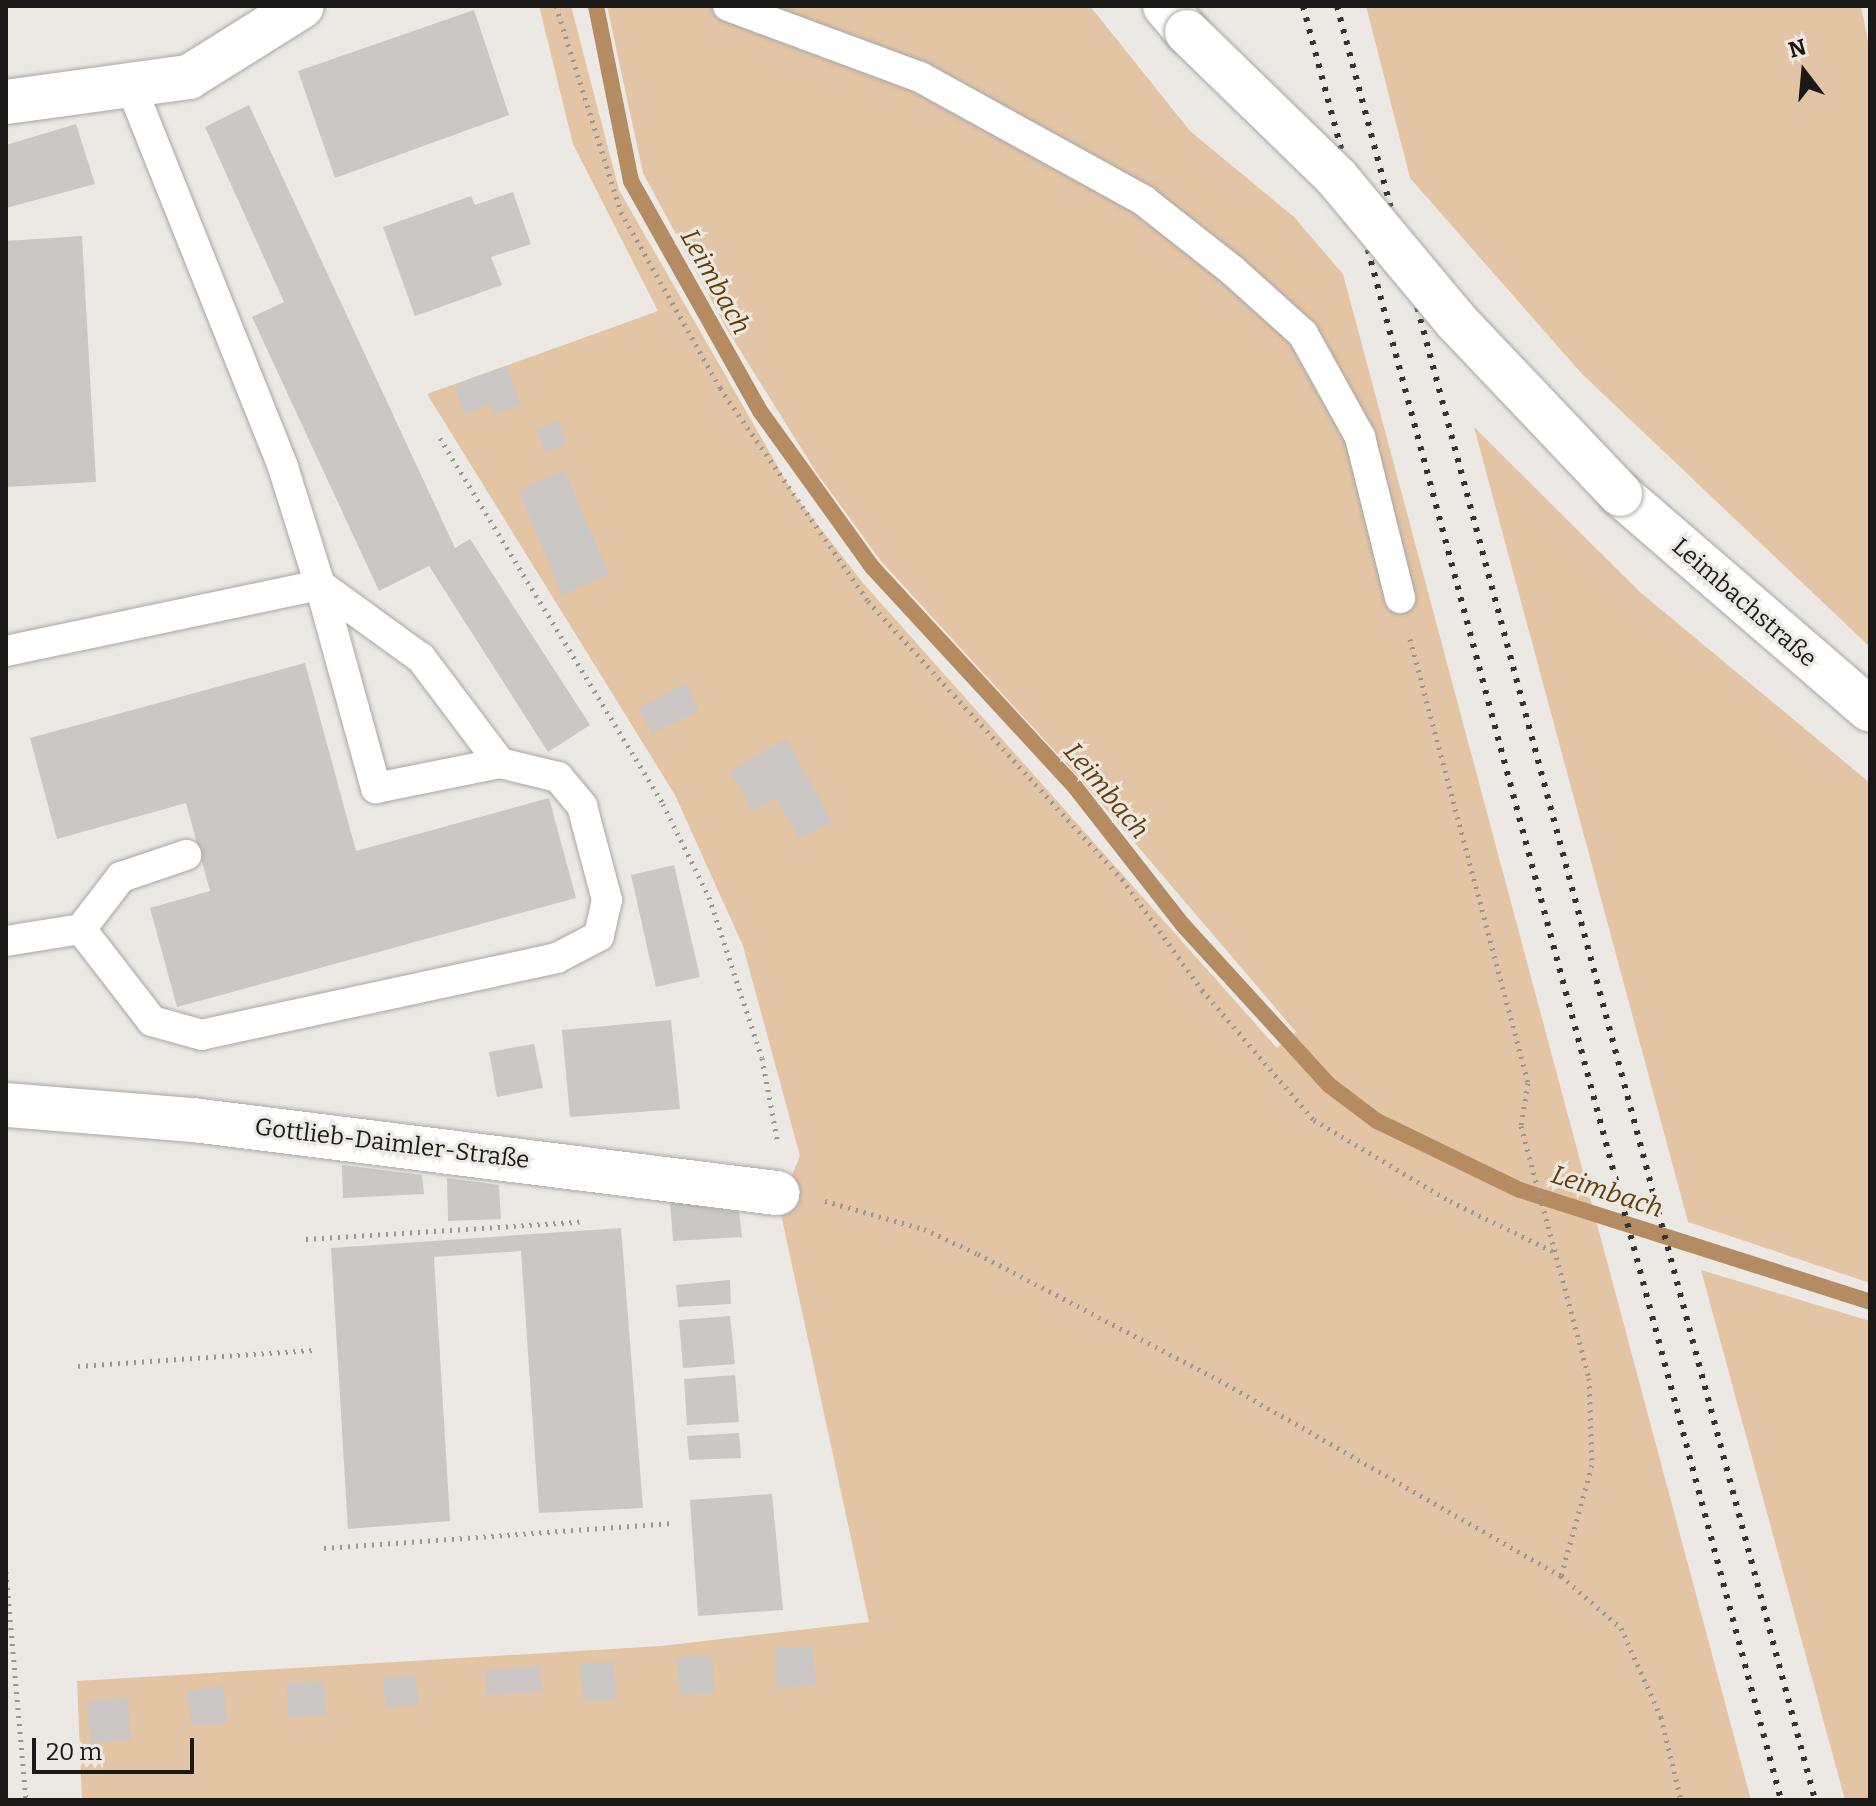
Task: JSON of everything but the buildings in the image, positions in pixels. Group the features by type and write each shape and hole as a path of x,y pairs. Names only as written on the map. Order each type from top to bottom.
{"street":[{"path":"6,102 132,89 189,77 256,23 302,6"},
{"name":"Leimbachstraße","path":"1176,19 1337,178 1457,322 1620,494 1870,710"},
{"name":"Gottlieb-Daimler-Straße","path":"6,1105 193,1120 777,1193"}],"lane":[{"path":"728,6 920,77 1143,200 1232,270 1303,334 1360,437 1400,598"},
{"path":"81,929 152,1021 191,1036 578,950 607,920 582,806 558,777 500,763 376,788 320,585 283,467 132,89"},
{"path":"6,651 320,585 421,658 500,763"},
{"path":"6,941 81,929 121,877 186,855"}],"path":[{"path":"556,6 621,212 720,388 868,601 1122,879 1202,990 1314,1120 1450,1201 1552,1251"},
{"path":"440,438 663,804 709,897 775,1115 777,1193 864,1208 978,1254 1219,1380 1561,1576 1621,1628 1661,1717 1681,1800"},
{"path":"1400,598 1528,1083 1521,1126 1548,1238 1580,1331 1594,1416 1592,1465 1561,1576"},
{"path":"306,1239 586,1222"},
{"path":"78,1366 313,1350"},
{"path":"324,1548 673,1523"},
{"path":"6,1572 26,1800"}],"shaded area":[{"path":"539,6 571,6 619,190 793,493 863,583 1277,1048 1296,1032 1082,781 881,561 816,472 728,331 643,173 607,6 1090,6 1190,131 1294,217 1343,274 1751,1800 82,1800 77,1681 661,1646 869,1622 779,1205 800,1156 743,946 675,795 427,394 658,311 573,144"},
{"path":"1366,6 1861,6 1870,51 1870,647 1582,374 1410,178"},
{"path":"1474,427 1640,592 1870,783 1870,1283 1688,1222"},
{"path":"1701,1270 1870,1321 1870,1800 1845,1800"}],"waterway":[{"name":"Leimbach","path":"596,6 631,181 760,411 873,568 1075,787 1182,924 1329,1085 1377,1121 1520,1190 1870,1302"}],"railway":[{"path":"1303,6 1781,1800"},
{"path":"1337,6 1815,1800"}]}
